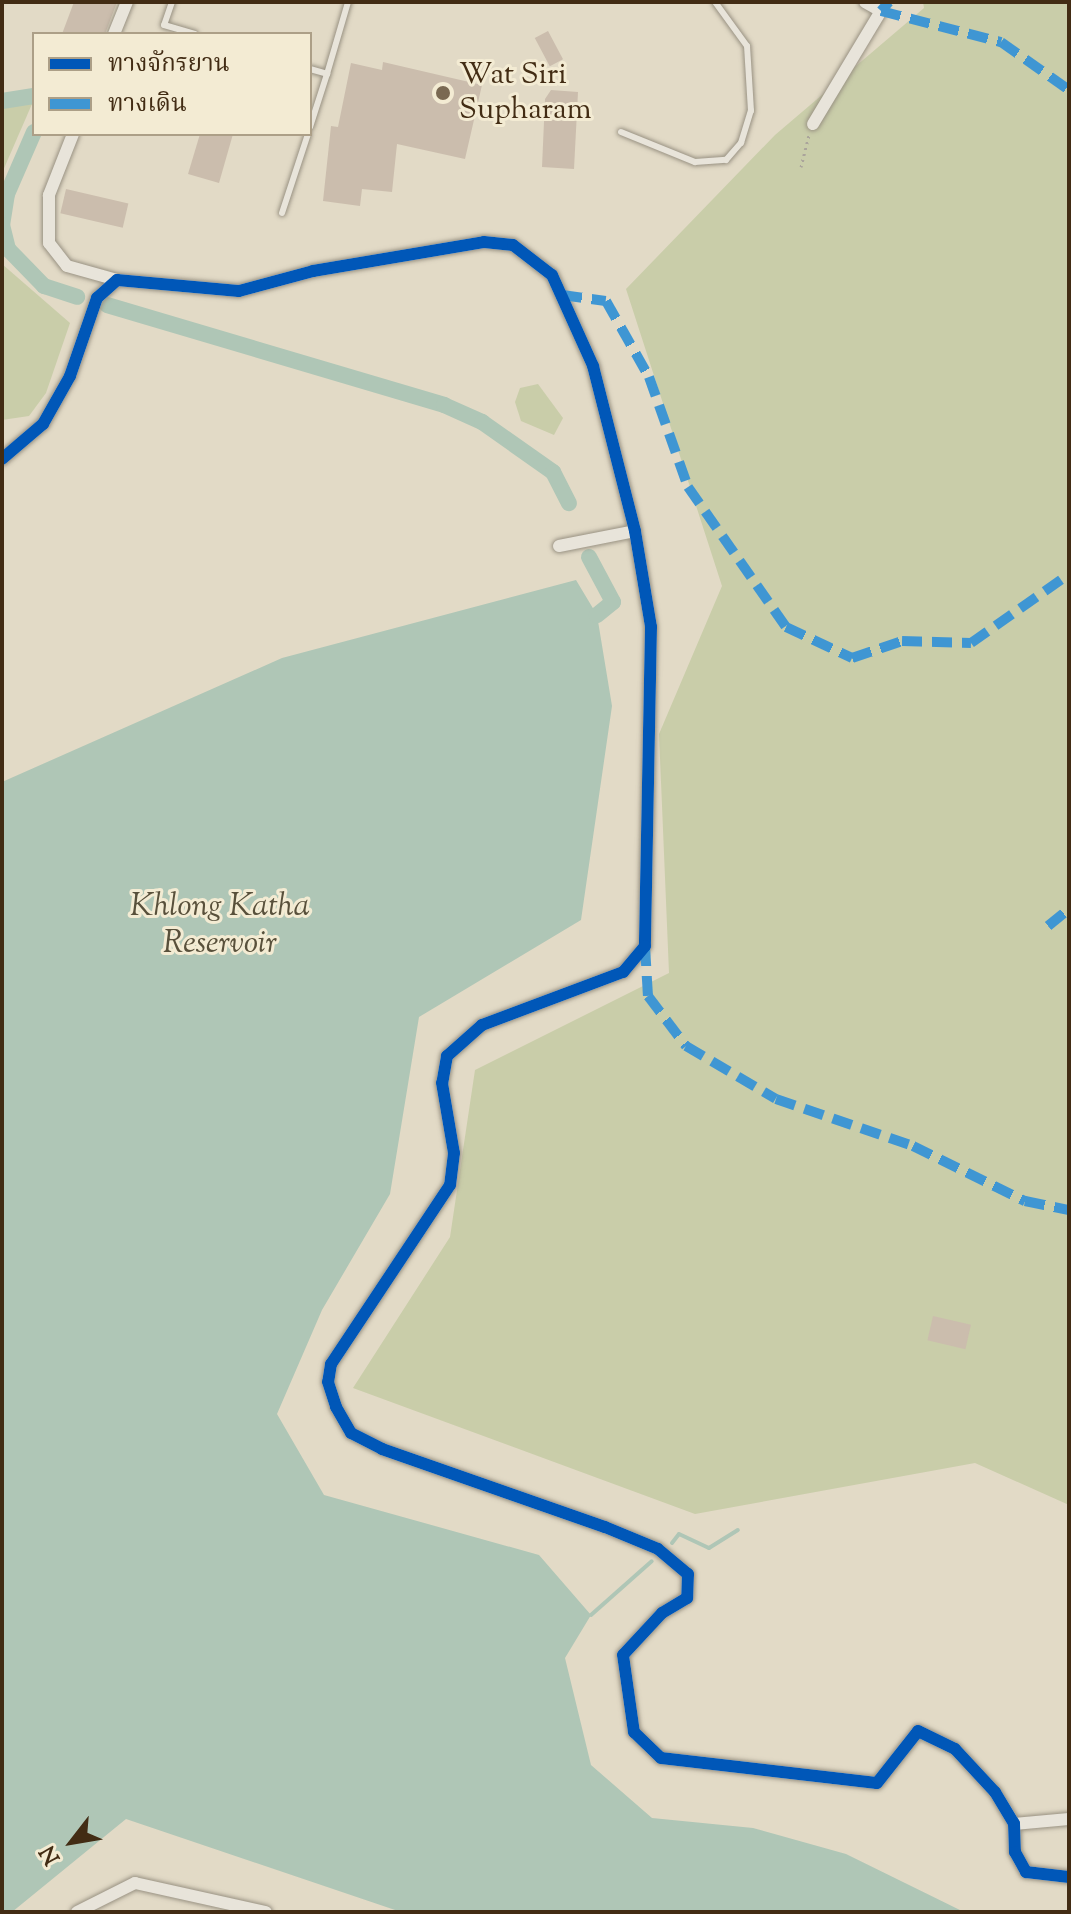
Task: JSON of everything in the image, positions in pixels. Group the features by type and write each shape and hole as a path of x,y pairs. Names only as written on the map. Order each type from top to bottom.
{"street":[{"path":"115,32 127,2"},
{"path":"813,124 881,11 865,2"},
{"path":"72,136 49,195 49,243 67,266 117,280 239,291 484,242 513,245 537,259 568,304 593,366 635,531 651,627 645,946 623,972 482,1025 447,1056 442,1083 454,1153 450,1185 348,1334 328,1382 351,1433 645,1543 688,1574 687,1598 662,1613 623,1655 634,1732 661,1758 877,1783 918,1731 955,1749 995,1792 1014,1824 1015,1852 1026,1872 1069,1877"},
{"path":"2,459 43,424 70,376 97,298 117,280"},
{"path":"559,546 635,531"},
{"path":"1014,1824 1069,1819"},
{"path":"77,1912 135,1883 266,1912"}],"lane":[{"path":"172,2 164,25 188,32"},
{"path":"312,121 348,2"},
{"path":"621,132 695,162 726,160 741,143 751,111 747,46 715,2"},
{"path":"312,70 327,74"},
{"path":"282,213 307,136"}],"path":[{"path":"801,167 813,124"}],"shaded area":[{"path":"923,2 1069,2 1069,1505 975,1463 695,1514 353,1388 450,1237 475,1070 669,973 659,734 722,586 626,289 775,135 924,8"},
{"path":"24,102 32,104 2,173 2,107"},
{"path":"2,264 70,323 46,393 29,416 2,420"},
{"path":"538,384 563,418 554,435 521,421 515,402 520,388"}],"water":[{"name":"Khlong Katha Reservoir","path":"576,580 597,615 612,706 581,920 419,1017 390,1194 322,1310 277,1414 324,1495 539,1555 591,1615 565,1658 591,1765 652,1818 753,1828 846,1854 964,1912 401,1912 126,1819 12,1912 2,1912 2,782 282,658"}],"building":[{"path":"74,2 117,2 106,32 63,32"},
{"path":"548,31 563,59 550,66 535,38"},
{"path":"383,62 482,85 465,159 397,144 392,192 362,189 360,206 323,201 331,126 338,127 351,63 382,70"},
{"path":"551,90 578,92 574,169 542,167 545,99"},
{"path":"199,136 232,136 219,183 188,174"},
{"path":"66,189 128,203 123,228 60,213"},
{"path":"933,1316 971,1325 965,1349 927,1340"}],"waterway":[{"path":"2,101 32,96"},
{"path":"32,136 7,194 2,225 8,249 44,286 77,297"},
{"path":"107,305 444,405 482,422 553,472 569,503"},
{"path":"589,557 613,602 597,615"},
{"path":"672,1543 679,1534 709,1548 738,1530"},
{"path":"591,1615 652,1561"}],"marked path":[{"path":"889,2 881,11 1001,42 1069,90"},
{"path":"562,295 606,301 649,377 688,487 786,627 852,658 902,641 971,643 1069,574"},
{"path":"1048,926 1069,909"},
{"path":"645,946 648,996 686,1046 776,1099 913,1146 1025,1201 1069,1210"}],"cycle path":[{"path":"2,459 43,424 70,376 97,298 117,280 239,291 313,271 484,242 513,245 552,275 593,366 635,531 651,627 645,946 623,972 482,1025 447,1056 442,1083 454,1153 450,1185 331,1364 328,1382 336,1407 351,1433 382,1449 605,1527 658,1549 688,1574 687,1598 662,1613 623,1655 634,1732 661,1758 877,1783 918,1731 955,1749 995,1792 1014,1824 1015,1852 1026,1872 1069,1877"}],"place":[{"name":"Wat Siri Supharam","path":"443,93"}]}
